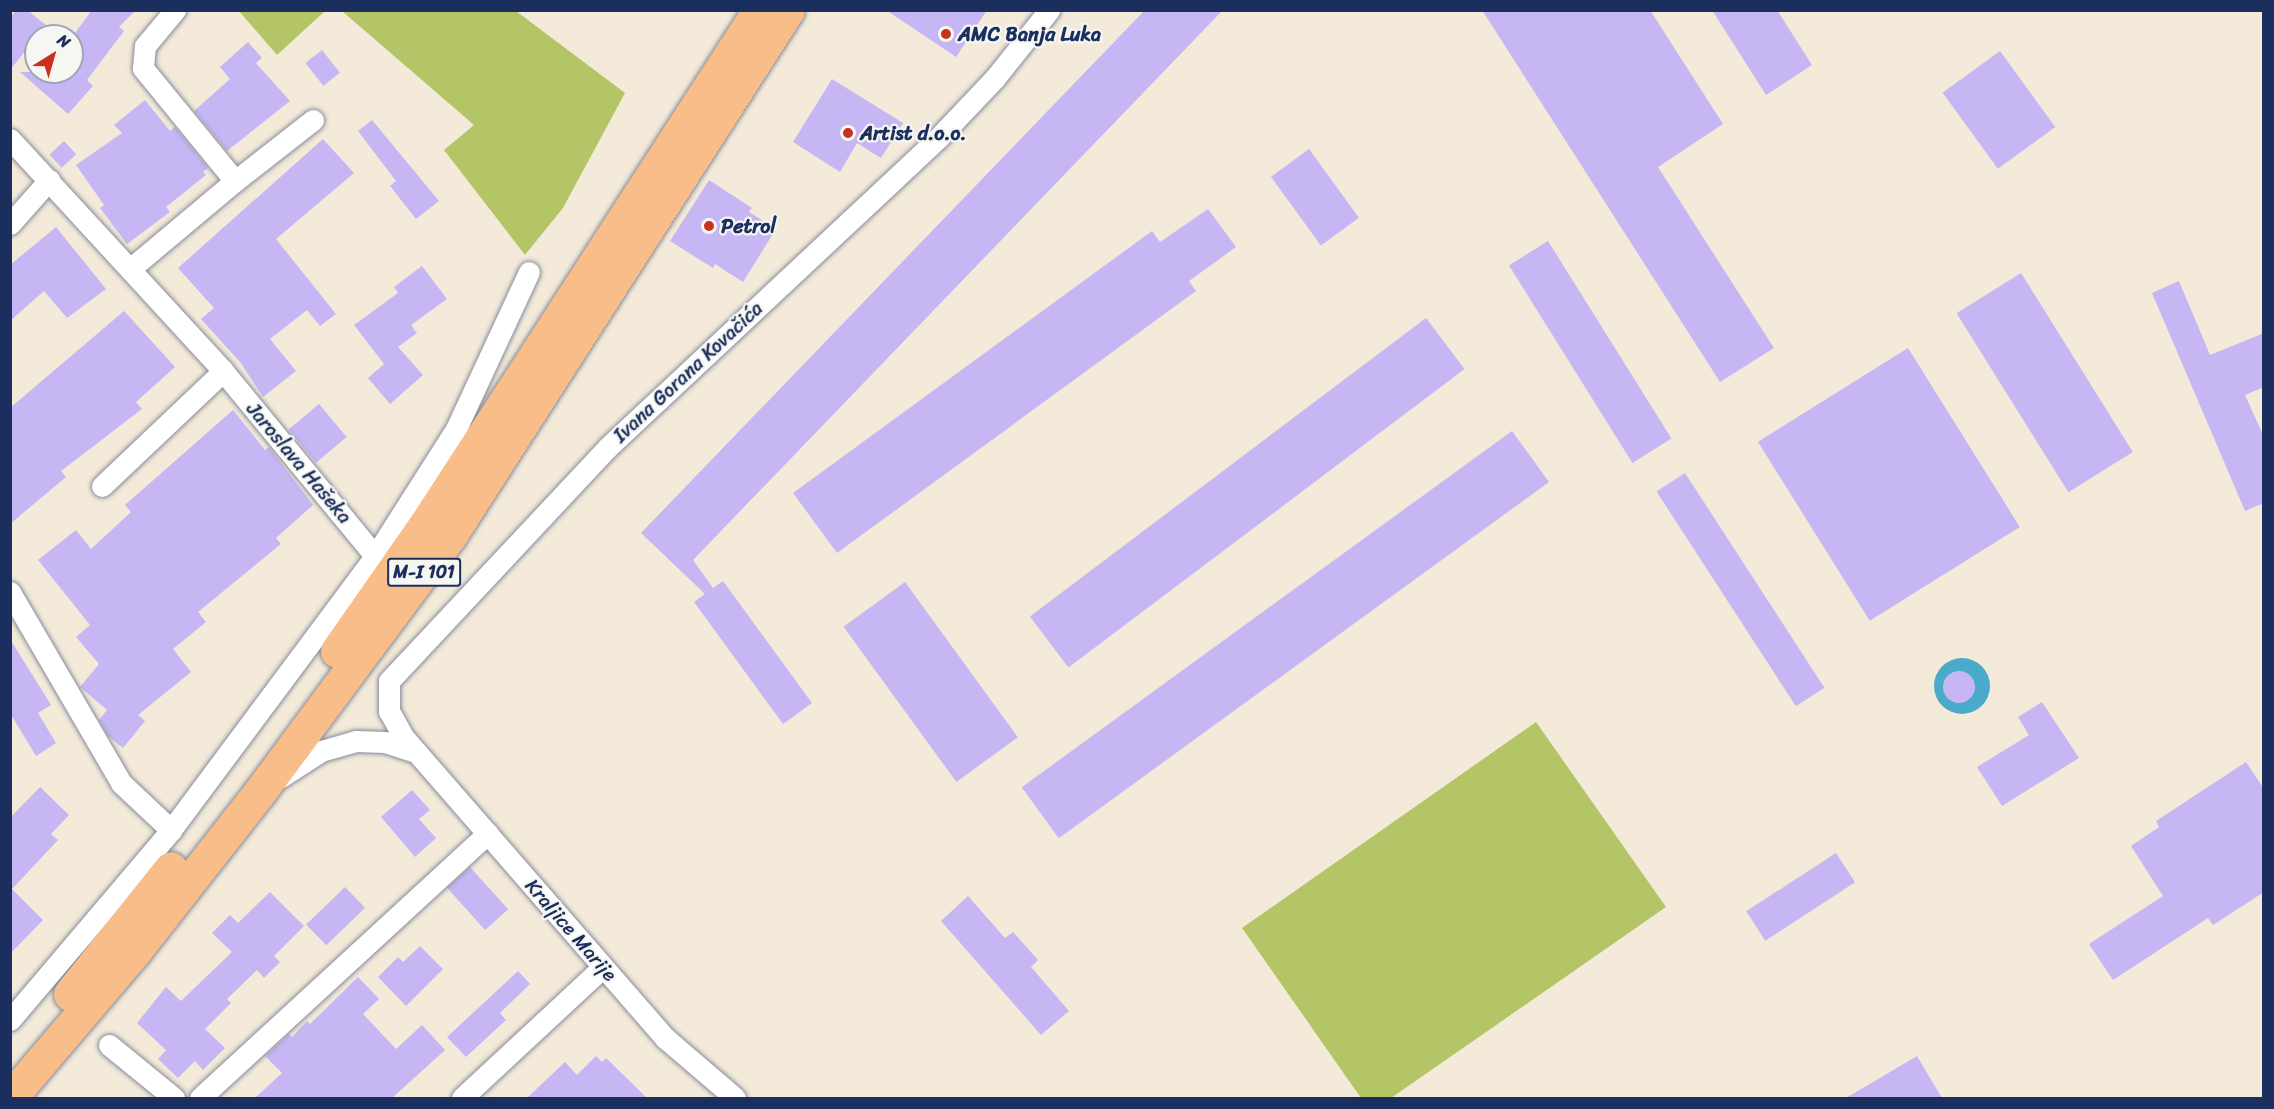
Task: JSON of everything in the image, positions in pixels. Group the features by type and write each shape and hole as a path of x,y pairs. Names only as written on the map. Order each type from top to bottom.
{"main road":[{"name":"M-I 101","path":"10,1064 236,787 362,617 759,10"},
{"name":"M-I 101","path":"10,1098 135,951 259,793 450,536 788,10"}],"street":[{"path":"175,10 145,46 143,68 235,181"},
{"name":"Ivana Gorana Kovačića","path":"417,752 389,711 389,681 400,666 607,448 940,136 995,78 1049,10"},
{"path":"130,269 235,181 313,120"},
{"name":"Jaroslava Hašeka","path":"10,139 223,371 375,556"},
{"path":"10,224 49,180"},
{"path":"10,1020 171,831 375,556 456,429 530,272"},
{"path":"102,486 223,371"},
{"path":"10,592 122,783 171,831"},
{"path":"259,793 308,758 337,745 385,742 417,752"},
{"name":"Kraljice Marije","path":"417,752 680,1053 733,1098"},
{"path":"200,1098 488,833"},
{"path":"462,1098 603,967"},
{"path":"110,1045 174,1098"}],"green space":[{"path":"239,11 325,11 277,55"},
{"path":"342,11 516,11 625,93 563,208 525,255 444,150 474,125"},
{"path":"1536,722 1666,907 1391,1098 1361,1098 1242,928"}],"water":[{"path":"1962,658 1973,660 1982,666 1988,675 1990,686 1988,697 1982,706 1973,712 1962,714 1951,712 1942,706 1936,697 1934,686 1936,675 1942,666 1951,660"}],"building":[{"path":"16,10 27,10 45,24 24,24 24,52 10,70 10,18"},
{"path":"92,10 136,10 119,27 124,31 87,80 93,86 68,114 34,84 84,84 84,24 82,24"},
{"name":"AMC Banja Luka","path":"886,10 987,10 956,57"},
{"path":"1145,10 1223,10 693,560 713,588 723,581 812,703 783,724 694,602 705,594 641,533"},
{"path":"1482,10 1650,10 1723,124 1658,167 1774,348 1720,382"},
{"path":"1712,10 1777,10 1812,65 1766,95"},
{"path":"248,42 262,58 256,63 290,101 227,151 194,111 230,79 220,67"},
{"path":"322,50 340,73 323,86 305,63"},
{"path":"2000,51 2055,127 1998,169 1943,93"},
{"name":"Artist d.o.o.","path":"832,79 903,123 881,158 857,143 840,172 793,142"},
{"path":"145,100 170,131 175,127 208,168 203,172 206,175 166,207 170,212 127,244 100,208 104,205 76,165 122,133 114,125"},
{"path":"372,120 439,201 416,219 390,186 396,181 358,131"},
{"path":"323,139 354,173 276,239 336,314 320,326 307,310 270,339 296,371 263,397 240,362 201,319 214,308 178,268"},
{"path":"64,141 76,154 62,168 49,155"},
{"path":"1309,149 1359,218 1321,245 1271,177"},
{"name":"Petrol","path":"709,180 752,208 749,212 776,229 743,282 715,264 713,268 670,241"},
{"path":"1208,209 1236,247 1189,281 1196,291 837,553 793,493 1152,231 1160,242"},
{"path":"56,227 106,289 67,318 44,291 10,321 10,265"},
{"path":"1548,241 1671,439 1632,463 1509,265"},
{"path":"422,266 447,299 411,325 417,333 398,347 423,375 390,404 368,378 384,364 354,325 398,293 394,287"},
{"path":"2021,273 2133,452 2068,492 1957,313"},
{"path":"2179,281 2210,355 2264,333 2264,387 2245,395 2264,437 2264,503 2245,511 2152,293"},
{"path":"124,311 175,367 136,402 142,409 61,471 66,477 10,524 10,408"},
{"path":"1426,318 1465,369 1068,668 1030,617"},
{"path":"1908,348 2020,527 1870,621 1758,442"},
{"path":"319,404 347,437 316,463 288,430"},
{"path":"233,410 265,450 269,447 313,505 276,538 281,544 198,612 206,622 173,649 191,672 138,715 145,721 123,748 108,736 99,720 107,710 80,687 99,664 76,637 90,625 38,560 76,530 91,549 131,512 125,505"},
{"path":"1512,431 1549,482 1059,838 1022,787"},
{"path":"1685,473 1824,688 1796,706 1656,492"},
{"path":"905,582 1018,737 956,782 844,627"},
{"path":"10,639 51,705 38,713 56,743 36,756 10,713"},
{"path":"1959,671 1970,676 1975,687 1970,698 1959,703 1948,698 1943,687 1948,676"},
{"path":"2042,702 2079,758 2002,806 1977,767 2029,735 2018,717"},
{"path":"2246,762 2264,789 2264,892 2213,925 2208,918 2113,980 2089,944 2163,896 2131,846 2159,827 2156,821"},
{"path":"40,787 69,815 51,834 58,840 12,889 43,920 10,954 10,818"},
{"path":"412,790 430,810 419,819 436,838 415,857 381,817"},
{"path":"1836,853 1855,882 1765,941 1746,911"},
{"path":"470,867 508,909 485,930 447,888"},
{"path":"345,887 365,908 326,945 306,925"},
{"path":"270,892 304,926 274,956 280,962 264,978 257,970 227,999 231,1003 205,1029 225,1048 203,1070 195,1061 178,1078 158,1059 166,1050 137,1023 166,987 181,1001 232,952 212,933 230,915 238,923"},
{"path":"968,896 1005,938 1013,932 1038,960 1031,967 1069,1011 1041,1035 941,921"},
{"path":"420,946 443,969 406,1006 378,977 398,957 403,962"},
{"path":"518,971 530,984 500,1013 506,1020 466,1057 447,1037"},
{"path":"358,977 379,999 363,1014 396,1049 422,1025 445,1050 392,1098 255,1098 282,1073 265,1056 289,1034 292,1037 307,1021 310,1024"},
{"path":"596,1056 602,1062 606,1058 647,1098 527,1098 565,1062 577,1075"},
{"path":"1917,1056 1942,1098 1846,1098"}],"place":[{"name":"AMC Banja Luka","path":"946,34"},
{"name":"Artist d.o.o.","path":"848,133"},
{"name":"Petrol","path":"709,226"}]}
